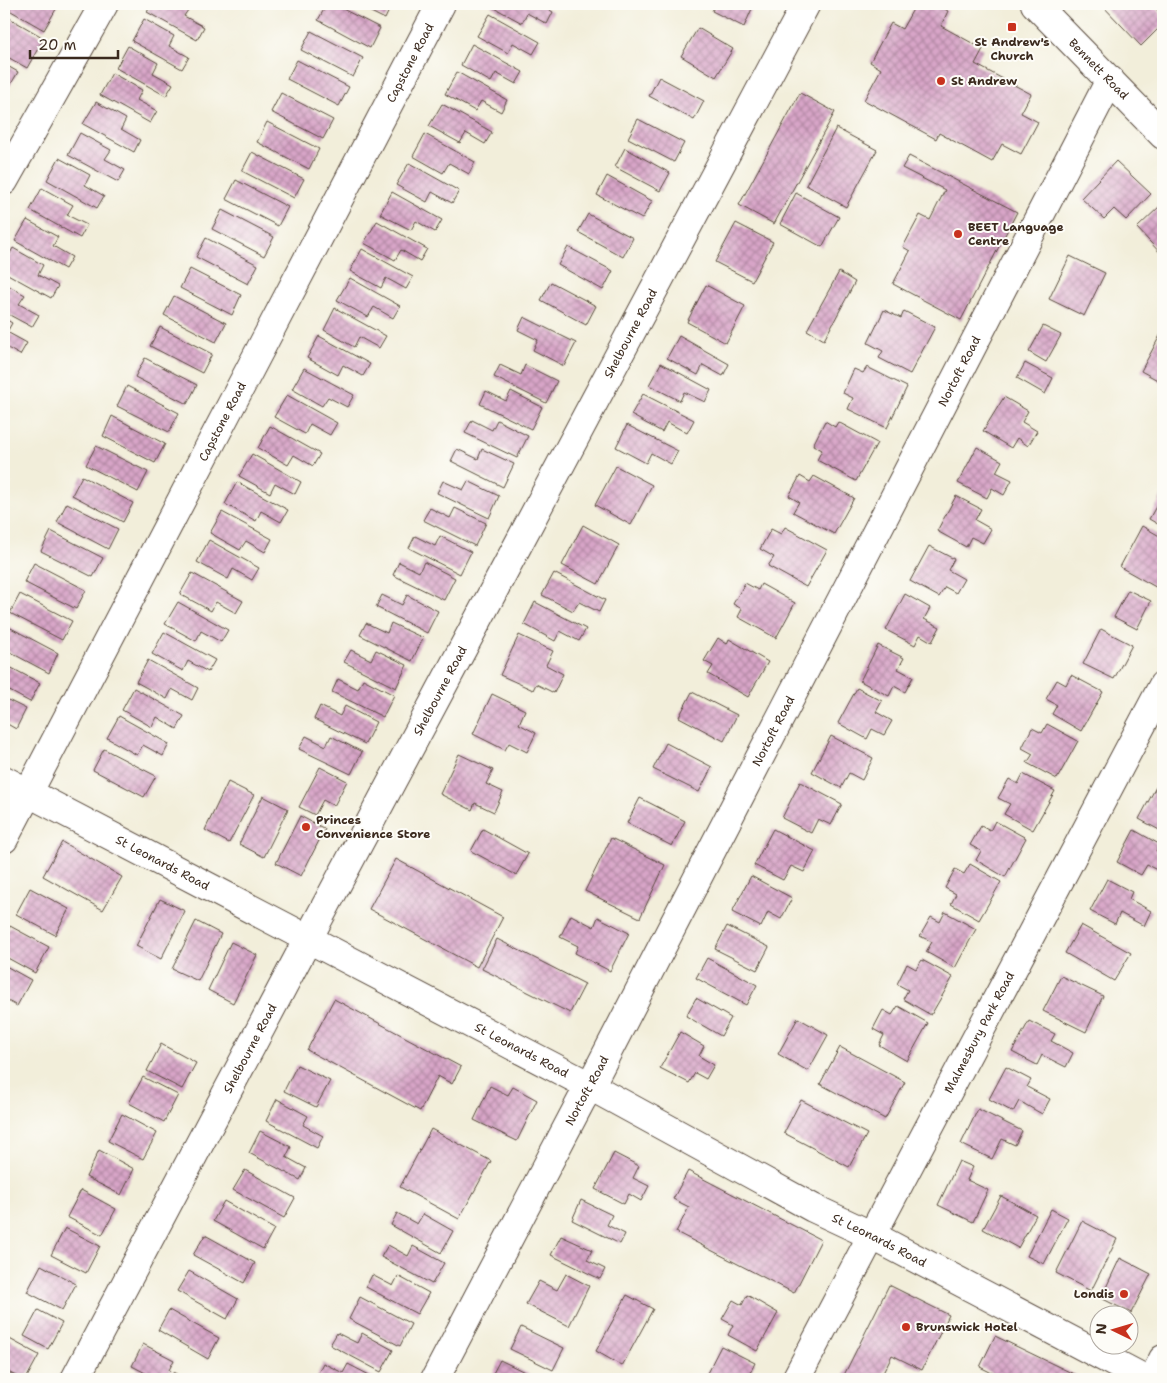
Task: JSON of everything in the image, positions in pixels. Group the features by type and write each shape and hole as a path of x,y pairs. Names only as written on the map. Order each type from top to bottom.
{"street":[{"path":"4,181 104,4"},
{"name":"Capstone Road","path":"4,839 442,4"},
{"name":"Shelbourne Road","path":"75,1379 806,4"},
{"name":"Bennett Road","path":"1035,4 1163,135"},
{"name":"Nortoft Road","path":"435,1379 590,1086 1110,80"},
{"name":"Malmesbury Park Road","path":"796,1379 1163,685"},
{"name":"St Leonards Road","path":"4,780 590,1086 813,1208 873,1236 1145,1379"},
{"path":"1153,1379 1163,1359"}],"building":[{"path":"5,4 59,4 44,30 4,7"},
{"path":"152,4 184,4 190,7 184,16 204,27 197,40 147,12"},
{"path":"327,4 333,4 380,28 370,48 318,20"},
{"path":"355,4 392,4 385,19"},
{"path":"492,4 539,4 553,12 547,24 527,13 522,23 491,6"},
{"path":"716,4 754,4 744,27 712,11"},
{"name":"St Andrew","path":"916,4 935,4 948,11 941,26 983,49 975,64 1031,94 1021,113 1038,122 1021,154 1002,144 992,162 939,133 936,139 864,100 881,69 870,62 891,23 902,29"},
{"path":"1101,4 1152,4 1163,16 1163,24 1141,46"},
{"path":"490,14 540,42 533,54 513,43 508,53 477,36"},
{"path":"4,15 44,38 27,68 4,55"},
{"path":"144,19 174,36 169,46 189,57 182,69 132,41"},
{"path":"698,28 733,49 716,77 681,56"},
{"path":"311,31 363,58 353,77 301,50"},
{"path":"472,44 523,72 516,84 496,73 491,82 461,65"},
{"path":"128,46 158,63 153,73 173,84 166,96 116,68"},
{"path":"297,60 349,87 339,106 287,79"},
{"path":"4,64 18,72 4,96"},
{"path":"457,72 507,100 501,112 481,101 475,111 445,94"},
{"path":"112,73 142,90 137,100 157,111 150,123 100,95"},
{"path":"659,77 704,101 694,120 649,96"},
{"path":"281,93 333,120 323,139 271,112"},
{"path":"800,93 835,112 774,224 739,205"},
{"path":"96,102 126,119 121,129 140,140 134,152 83,124"},
{"path":"442,104 492,132 485,144 466,133 460,143 429,126"},
{"path":"638,119 684,143 674,162 628,138"},
{"path":"267,122 319,149 309,169 257,142"},
{"path":"836,128 877,150 846,207 806,185"},
{"path":"80,133 111,150 105,159 125,170 118,182 68,155"},
{"path":"425,134 475,162 469,174 449,163 443,173 413,156"},
{"path":"625,148 670,173 660,191 615,167"},
{"path":"252,152 304,179 294,198 242,171"},
{"name":"BEET Language Centre","path":"909,156 1017,212 961,320 893,284 910,251 903,247 920,215 930,220 945,190 902,168"},
{"path":"59,158 90,175 85,185 104,196 97,208 47,180"},
{"path":"1116,161 1151,194 1126,220 1114,209 1104,219 1081,198"},
{"path":"409,163 459,191 452,203 432,192 427,202 396,185"},
{"path":"607,176 652,201 642,219 597,195"},
{"path":"236,180 288,207 278,226 226,199"},
{"path":"42,188 73,205 67,215 87,225 80,238 30,210"},
{"path":"392,192 442,220 435,232 416,221 411,230 380,214"},
{"path":"796,193 839,217 822,247 780,224"},
{"path":"1161,205 1163,207 1163,256 1137,228"},
{"path":"222,210 274,237 264,256 212,229"},
{"path":"588,214 633,238 623,257 578,232"},
{"path":"27,220 58,237 53,246 72,257 65,269 15,241"},
{"path":"377,221 427,249 420,261 401,250 395,260 364,243"},
{"path":"736,223 773,242 752,281 715,262"},
{"path":"206,238 258,265 248,284 196,257"},
{"path":"568,247 613,271 603,290 558,265"},
{"path":"13,248 43,265 38,275 58,286 51,298 4,272 4,264"},
{"path":"362,249 413,277 406,289 386,278 381,288 350,271"},
{"path":"1070,256 1105,273 1084,316 1049,299"},
{"path":"190,269 241,295 232,315 180,288"},
{"path":"839,272 855,282 824,340 807,330"},
{"path":"350,278 400,306 393,318 374,307 368,317 337,300"},
{"path":"551,282 596,306 586,325 541,300"},
{"path":"4,283 25,295 19,304 39,315 32,327 4,312"},
{"path":"706,285 745,306 726,343 687,322"},
{"path":"174,296 226,323 216,342 164,315"},
{"path":"335,308 386,336 379,348 359,337 354,347 324,330"},
{"path":"884,310 901,318 904,311 935,327 910,374 879,358 883,351 868,343"},
{"path":"524,317 576,343 564,366 533,350 538,340 518,330"},
{"path":"4,318 12,323 7,332 27,343 20,355 4,346"},
{"path":"1043,326 1061,335 1046,362 1029,352"},
{"path":"160,327 212,354 202,373 150,346"},
{"path":"1163,330 1163,383 1141,371"},
{"path":"319,336 370,364 363,376 343,365 338,375 307,358"},
{"path":"679,336 729,364 723,376 703,365 698,375 667,358"},
{"path":"145,358 197,385 187,404 135,377"},
{"path":"661,363 711,390 705,402 684,392 680,401 649,385"},
{"path":"1025,363 1053,378 1045,394 1017,378"},
{"path":"500,365 521,375 525,365 557,381 546,403 494,377"},
{"path":"867,367 907,387 887,428 848,409 853,398 843,393 854,369 863,373"},
{"path":"304,368 354,395 347,407 328,397 322,406 292,389"},
{"path":"127,386 179,413 169,432 117,406"},
{"path":"486,391 506,401 511,391 542,407 531,429 480,404"},
{"path":"643,394 694,420 687,433 667,422 662,432 631,415"},
{"path":"287,395 337,423 330,435 310,424 305,434 274,417"},
{"path":"1004,397 1028,411 1022,422 1037,431 1028,446 1017,438 1011,448 983,431"},
{"path":"112,416 165,444 155,463 103,436"},
{"path":"472,420 492,430 497,420 528,436 517,458 465,433"},
{"path":"825,421 835,427 838,422 877,443 856,481 817,460 822,450 813,445"},
{"path":"627,425 678,451 671,464 651,453 646,463 616,447"},
{"path":"270,426 320,454 313,466 294,455 288,465 258,448"},
{"path":"96,446 148,472 138,492 86,465"},
{"path":"977,447 1002,461 996,472 1012,480 1004,495 992,488 987,498 958,483"},
{"path":"457,449 478,459 482,449 514,464 503,487 451,461"},
{"path":"252,454 301,482 295,494 275,483 270,493 239,476"},
{"path":"616,466 652,485 631,525 595,505"},
{"path":"82,476 133,503 123,522 72,495"},
{"path":"800,476 810,482 814,476 854,498 834,534 793,512 799,502 789,496"},
{"path":"443,481 463,490 468,481 499,496 489,518 437,493"},
{"path":"237,482 288,510 281,522 261,511 256,521 225,504"},
{"path":"1163,494 1163,527 1149,519"},
{"path":"956,496 981,509 975,520 991,529 983,543 971,537 966,547 937,531"},
{"path":"67,503 118,529 108,549 57,522"},
{"path":"430,508 450,518 455,508 486,523 475,546 423,520"},
{"path":"222,512 272,539 265,552 246,541 240,550 210,533"},
{"path":"583,525 619,545 598,584 562,565"},
{"path":"1142,526 1163,538 1163,586 1161,590 1120,567"},
{"path":"785,527 827,550 806,587 768,566 774,557 760,549 771,529 781,534"},
{"path":"51,531 103,558 93,577 41,551"},
{"path":"415,536 435,546 440,536 471,552 460,574 409,548"},
{"path":"209,540 259,568 252,580 233,569 228,579 197,562"},
{"path":"929,546 954,559 948,570 964,579 956,593 945,587 939,597 910,581"},
{"path":"399,562 419,572 424,562 455,578 444,600 393,575"},
{"path":"34,563 86,590 76,609 24,582"},
{"path":"192,573 243,601 236,613 216,602 211,611 180,594"},
{"path":"554,573 605,600 599,612 579,602 573,611 542,595"},
{"path":"745,583 758,590 761,584 795,603 776,638 738,617 742,609 733,604"},
{"path":"1128,590 1151,601 1137,629 1114,617"},
{"path":"20,594 72,621 62,640 10,613"},
{"path":"905,594 930,608 924,619 940,627 932,642 920,635 915,645 886,630"},
{"path":"382,595 402,605 407,595 438,611 427,633 376,607"},
{"path":"178,602 228,630 221,642 201,631 196,641 165,624"},
{"path":"535,602 586,629 579,641 560,631 555,641 524,624"},
{"path":"366,623 387,633 391,623 423,638 412,661 360,635"},
{"path":"7,626 58,653 49,673 4,649 4,632"},
{"path":"1101,629 1132,645 1114,679 1083,664"},
{"path":"164,632 215,660 208,672 188,661 183,671 152,654"},
{"path":"519,635 553,651 546,665 563,674 554,693 536,684 533,690 500,675"},
{"path":"718,638 727,644 729,639 768,662 748,697 708,674 713,666 704,661"},
{"path":"878,645 904,658 898,669 913,677 905,692 894,686 889,696 860,681"},
{"path":"351,650 371,660 376,650 407,665 396,688 344,662"},
{"path":"148,660 198,688 192,700 172,689 167,699 136,682"},
{"path":"4,664 40,683 30,702 4,688"},
{"path":"1071,675 1103,692 1081,731 1052,714 1057,705 1046,699 1057,680 1066,685"},
{"path":"338,679 358,689 363,679 394,695 383,717 332,692"},
{"path":"134,688 184,716 177,729 157,717 152,727 122,710"},
{"path":"857,688 882,701 876,712 892,721 884,735 872,729 867,739 838,723"},
{"path":"692,692 737,715 724,741 679,717"},
{"path":"492,694 525,710 519,724 536,733 527,752 509,743 505,750 473,734"},
{"path":"4,698 26,709 16,729 4,722"},
{"path":"320,706 340,716 345,706 376,722 365,744 314,719"},
{"path":"119,716 169,744 163,756 143,745 137,755 107,738"},
{"path":"1047,724 1078,741 1057,779 1027,763 1033,754 1022,748 1032,728 1042,733"},
{"path":"306,736 326,746 331,736 362,752 351,774 299,749"},
{"path":"831,736 873,758 862,780 849,773 841,788 812,772"},
{"path":"666,743 712,767 699,792 653,769"},
{"path":"104,749 156,776 144,797 93,770"},
{"path":"459,754 493,770 486,784 503,792 494,812 475,803 472,810 440,794"},
{"path":"320,767 347,781 334,806 323,800 315,815 299,807"},
{"path":"1023,774 1055,791 1033,830 1004,814 1010,804 998,798 1009,779 1018,784"},
{"path":"228,782 254,795 229,843 205,830"},
{"path":"800,782 842,804 831,825 818,819 811,833 782,818"},
{"path":"1156,787 1163,791 1163,832 1139,819"},
{"path":"263,796 288,809 264,857 239,844"},
{"path":"640,798 685,821 672,846 627,823"},
{"path":"300,816 325,829 301,876 276,863"},
{"path":"995,821 1026,838 1005,877 976,860 981,851 970,845 981,826 990,831"},
{"path":"483,829 528,854 516,875 471,851"},
{"path":"773,829 815,851 804,872 791,866 783,880 754,865"},
{"path":"1134,830 1159,844 1156,851 1163,855 1163,873 1147,865 1141,875 1117,862"},
{"path":"611,838 665,865 640,918 585,891"},
{"path":"62,842 122,877 103,910 43,876"},
{"path":"396,859 503,917 477,967 369,909"},
{"path":"970,864 1001,882 979,920 951,904 956,894 945,888 955,869 964,874"},
{"path":"751,876 792,898 781,919 768,912 761,927 732,912"},
{"path":"1107,879 1132,892 1129,899 1151,911 1144,926 1120,913 1115,924 1090,911"},
{"path":"30,888 69,909 55,935 16,914"},
{"path":"160,899 185,911 161,959 136,946"},
{"path":"945,912 976,929 955,968 926,952 932,942 920,936 931,917 940,922"},
{"path":"571,915 594,927 598,917 629,933 610,971 575,953 578,946 560,937"},
{"path":"196,921 221,934 198,981 172,969"},
{"path":"1081,925 1131,953 1114,981 1065,953"},
{"path":"10,926 49,947 35,973 4,956 4,938"},
{"path":"727,926 769,947 757,970 715,949"},
{"path":"497,939 585,984 570,1013 482,969"},
{"path":"231,942 257,955 233,1003 208,990"},
{"path":"707,958 757,985 746,1005 696,978"},
{"path":"922,960 953,977 931,1015 903,999 908,990 897,984 907,964 916,969"},
{"path":"4,965 31,980 17,1006 4,999"},
{"path":"1061,976 1103,996 1086,1032 1043,1011"},
{"path":"696,998 731,1018 721,1036 686,1016"},
{"path":"334,999 461,1067 452,1084 438,1076 420,1111 307,1050"},
{"path":"898,1006 928,1023 907,1061 879,1045 884,1035 873,1029 883,1010 892,1015"},
{"path":"798,1018 828,1035 808,1071 778,1054"},
{"path":"1029,1021 1055,1034 1051,1041 1073,1053 1066,1067 1042,1055 1037,1065 1012,1052"},
{"path":"680,1032 704,1046 699,1056 714,1065 706,1079 695,1073 689,1083 660,1068"},
{"path":"161,1044 196,1063 182,1089 147,1071"},
{"path":"840,1047 905,1082 885,1119 820,1084"},
{"path":"297,1065 330,1081 316,1107 284,1091"},
{"path":"1006,1067 1031,1080 1027,1087 1050,1099 1042,1114 1019,1101 1013,1112 989,1099"},
{"path":"143,1077 178,1095 164,1122 129,1103"},
{"path":"490,1086 508,1095 513,1087 537,1100 517,1141 474,1120"},
{"path":"277,1099 308,1116 303,1125 323,1136 317,1148 266,1121"},
{"path":"801,1100 867,1134 849,1167 784,1133"},
{"path":"978,1109 1022,1131 1015,1145 1002,1139 992,1159 961,1144"},
{"path":"122,1114 157,1133 143,1159 108,1141"},
{"path":"431,1129 491,1161 459,1219 400,1187"},
{"path":"260,1131 291,1147 286,1157 306,1168 300,1180 249,1153"},
{"path":"99,1150 134,1169 121,1195 86,1177"},
{"path":"614,1153 639,1166 633,1178 649,1186 641,1201 629,1194 624,1204 595,1189"},
{"path":"959,1161 973,1167 967,1180 988,1190 973,1222 938,1205"},
{"path":"245,1170 295,1198 284,1218 233,1190"},
{"path":"688,1171 821,1240 794,1293 676,1232 689,1207 673,1199"},
{"path":"81,1190 116,1209 102,1235 67,1217"},
{"path":"1001,1196 1036,1215 1018,1248 983,1229"},
{"path":"581,1200 612,1215 607,1225 625,1234 620,1244 572,1220"},
{"path":"224,1201 274,1229 263,1249 213,1221"},
{"path":"1051,1209 1068,1218 1044,1264 1027,1256"},
{"path":"397,1213 417,1224 423,1214 453,1231 441,1253 391,1225"},
{"path":"1082,1221 1117,1239 1091,1291 1056,1273"},
{"path":"65,1228 100,1246 86,1273 51,1255"},
{"path":"205,1235 255,1263 244,1283 193,1255"},
{"path":"561,1236 592,1250 587,1260 605,1269 600,1279 551,1255"},
{"path":"388,1245 408,1256 413,1246 444,1263 432,1284 381,1257"},
{"path":"1120,1258 1151,1274 1135,1306 1117,1306 1101,1298"},
{"path":"41,1265 76,1284 62,1310 27,1292"},
{"path":"189,1271 238,1299 227,1319 177,1291"},
{"path":"566,1274 589,1286 569,1326 526,1304 539,1281 557,1290"},
{"path":"372,1275 393,1286 398,1276 429,1293 417,1314 366,1287"},
{"name":"Brunswick Hotel","path":"889,1285 949,1315 922,1370 892,1355 880,1379 842,1379"},
{"path":"627,1295 653,1309 622,1366 596,1351"},
{"path":"747,1295 778,1313 757,1351 728,1335 733,1325 722,1319 733,1300 742,1305"},
{"path":"360,1297 411,1324 400,1346 349,1319"},
{"path":"38,1310 62,1323 48,1349 24,1336"},
{"path":"169,1310 219,1338 208,1359 158,1330"},
{"path":"521,1327 564,1348 553,1370 510,1349"},
{"path":"337,1333 357,1343 362,1333 393,1350 381,1372 330,1345"},
{"path":"4,1336 39,1355 26,1379 22,1379 4,1370"},
{"path":"995,1336 1084,1379 1004,1379 980,1367"},
{"path":"143,1344 174,1360 169,1370 186,1379 157,1379 132,1366"},
{"path":"721,1346 755,1363 747,1379 704,1379"},
{"path":"500,1360 539,1379 490,1379"},
{"path":"323,1363 343,1373 348,1364 377,1379 324,1379 317,1375"}],"place":[{"name":"St Andrew's Church","path":"1012,27"},
{"name":"St Andrew","path":"941,81"},
{"name":"BEET Language Centre","path":"958,234"},
{"name":"Princes Convenience Store","path":"306,827"},
{"name":"Londis","path":"1124,1294"},
{"name":"Brunswick Hotel","path":"906,1327"}]}
